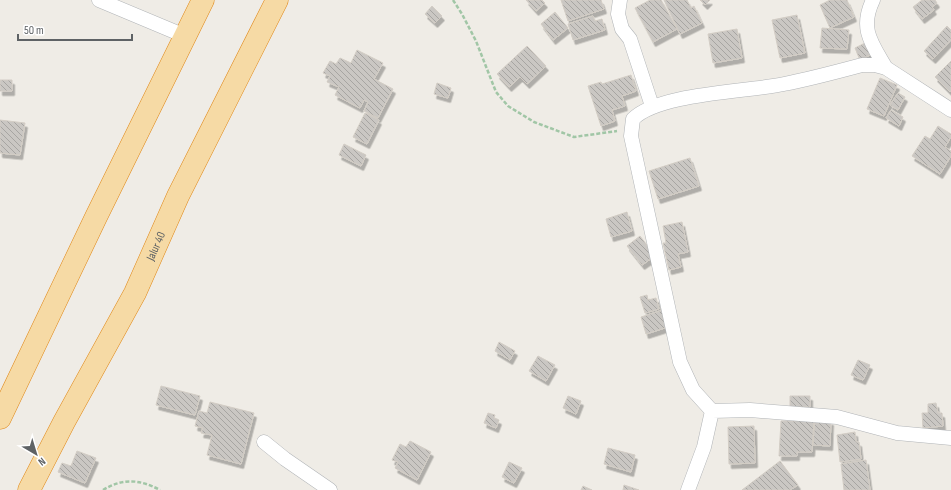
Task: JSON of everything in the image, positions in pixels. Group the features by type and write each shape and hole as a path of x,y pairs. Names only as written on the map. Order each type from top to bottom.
{"highway":[{"path":"0,418 203,0"},
{"name":"Jalur 40","path":"29,490 64,422 135,293 178,196 277,0"}],"street":[{"path":"100,0 185,36"},
{"path":"620,0 618,14 622,29 630,39 652,106"},
{"path":"873,0 869,7 867,36 886,68"},
{"path":"951,110 886,68 875,65 862,65 783,85 717,93 652,106 633,119 631,129 633,148 680,362 693,390 712,411 750,410 837,417 897,433 951,438"},
{"path":"688,490 704,447 712,411"},
{"path":"264,442 285,459 330,490"}],"path":[{"path":"453,0 476,41 496,92 508,106 534,122 574,137 631,129"},
{"path":"103,490 116,482 128,481 140,483 160,490"}],"building":[{"path":"526,0 542,0 545,3 536,11"},
{"path":"561,0 601,0 604,9 568,21"},
{"path":"650,0 661,0 677,29 653,42 635,8"},
{"path":"664,0 687,0 691,8 694,6 702,23 680,34"},
{"path":"700,0 710,0 705,5"},
{"path":"830,0 847,0 854,17 830,28 820,5"},
{"path":"922,0 935,0 937,3 932,7 934,10 922,19 913,7"},
{"path":"432,6 442,16 435,23 425,14"},
{"path":"555,12 568,28 553,40 541,24"},
{"path":"797,15 805,53 780,58 772,20"},
{"path":"593,16 595,21 602,19 605,30 573,40 568,24"},
{"path":"947,26 951,30 951,40 933,59 924,51"},
{"path":"822,28 849,30 847,49 820,48"},
{"path":"737,29 742,58 713,63 708,34"},
{"path":"865,43 870,55 860,60 855,48"},
{"path":"527,46 546,66 527,84 520,77 509,87 497,74"},
{"path":"357,50 383,63 374,79 393,89 378,118 364,111 368,102 364,100 360,108 335,95 339,87 327,82 330,76 323,73 330,61 336,64 340,58 351,63"},
{"path":"951,61 951,91 950,92 935,77"},
{"path":"631,75 636,91 622,96 625,106 612,110 615,121 601,126 588,86 601,82 602,84"},
{"path":"880,78 897,85 884,116 867,109"},
{"path":"0,80 12,80 12,91 0,91"},
{"path":"437,83 451,88 448,98 434,94"},
{"path":"898,93 905,97 898,110 890,105"},
{"path":"891,110 903,117 899,126 886,118"},
{"path":"365,113 379,120 367,144 353,137"},
{"path":"0,120 25,123 20,155 0,153"},
{"path":"938,126 951,134 951,137 945,147 951,151 951,156 940,174 912,156 925,136 930,139"},
{"path":"344,144 366,155 361,166 339,155"},
{"path":"690,158 699,186 658,199 649,171"},
{"path":"627,212 632,231 611,237 606,219"},
{"path":"682,222 688,252 678,254 681,267 669,270 663,243 666,243 663,226"},
{"path":"640,236 655,256 642,265 627,246"},
{"path":"647,295 648,300 656,298 659,309 645,313 640,297"},
{"path":"663,310 668,327 646,334 641,317"},
{"path":"499,342 515,351 510,360 495,351"},
{"path":"538,356 555,365 546,381 529,371"},
{"path":"858,360 870,365 863,380 851,375"},
{"path":"161,386 200,396 195,415 156,405"},
{"path":"568,396 581,401 576,414 563,408"},
{"path":"790,396 810,396 810,407 790,407"},
{"path":"210,402 254,413 241,464 207,455 212,435 201,433 203,428 195,426 199,411 207,413"},
{"path":"936,403 938,413 942,413 943,426 923,428 922,413 928,413 928,404"},
{"path":"488,413 495,415 494,418 499,420 496,428 484,423"},
{"path":"796,417 814,418 812,452 797,452 797,456 779,456 781,421 796,421"},
{"path":"815,420 831,421 830,446 813,445"},
{"path":"754,426 755,463 729,464 728,427"},
{"path":"855,432 856,442 859,442 861,459 840,462 837,435"},
{"path":"410,441 431,452 417,480 395,468 398,462 392,460 400,444 406,447"},
{"path":"608,448 635,455 631,472 604,464"},
{"path":"77,451 96,458 85,483 58,472 62,463 71,466"},
{"path":"866,460 870,490 844,490 841,464"},
{"path":"780,461 798,485 790,490 742,490"},
{"path":"509,462 522,468 514,483 502,477"},
{"path":"624,485 639,490 623,490"},
{"path":"583,486 592,490 581,490"}]}
